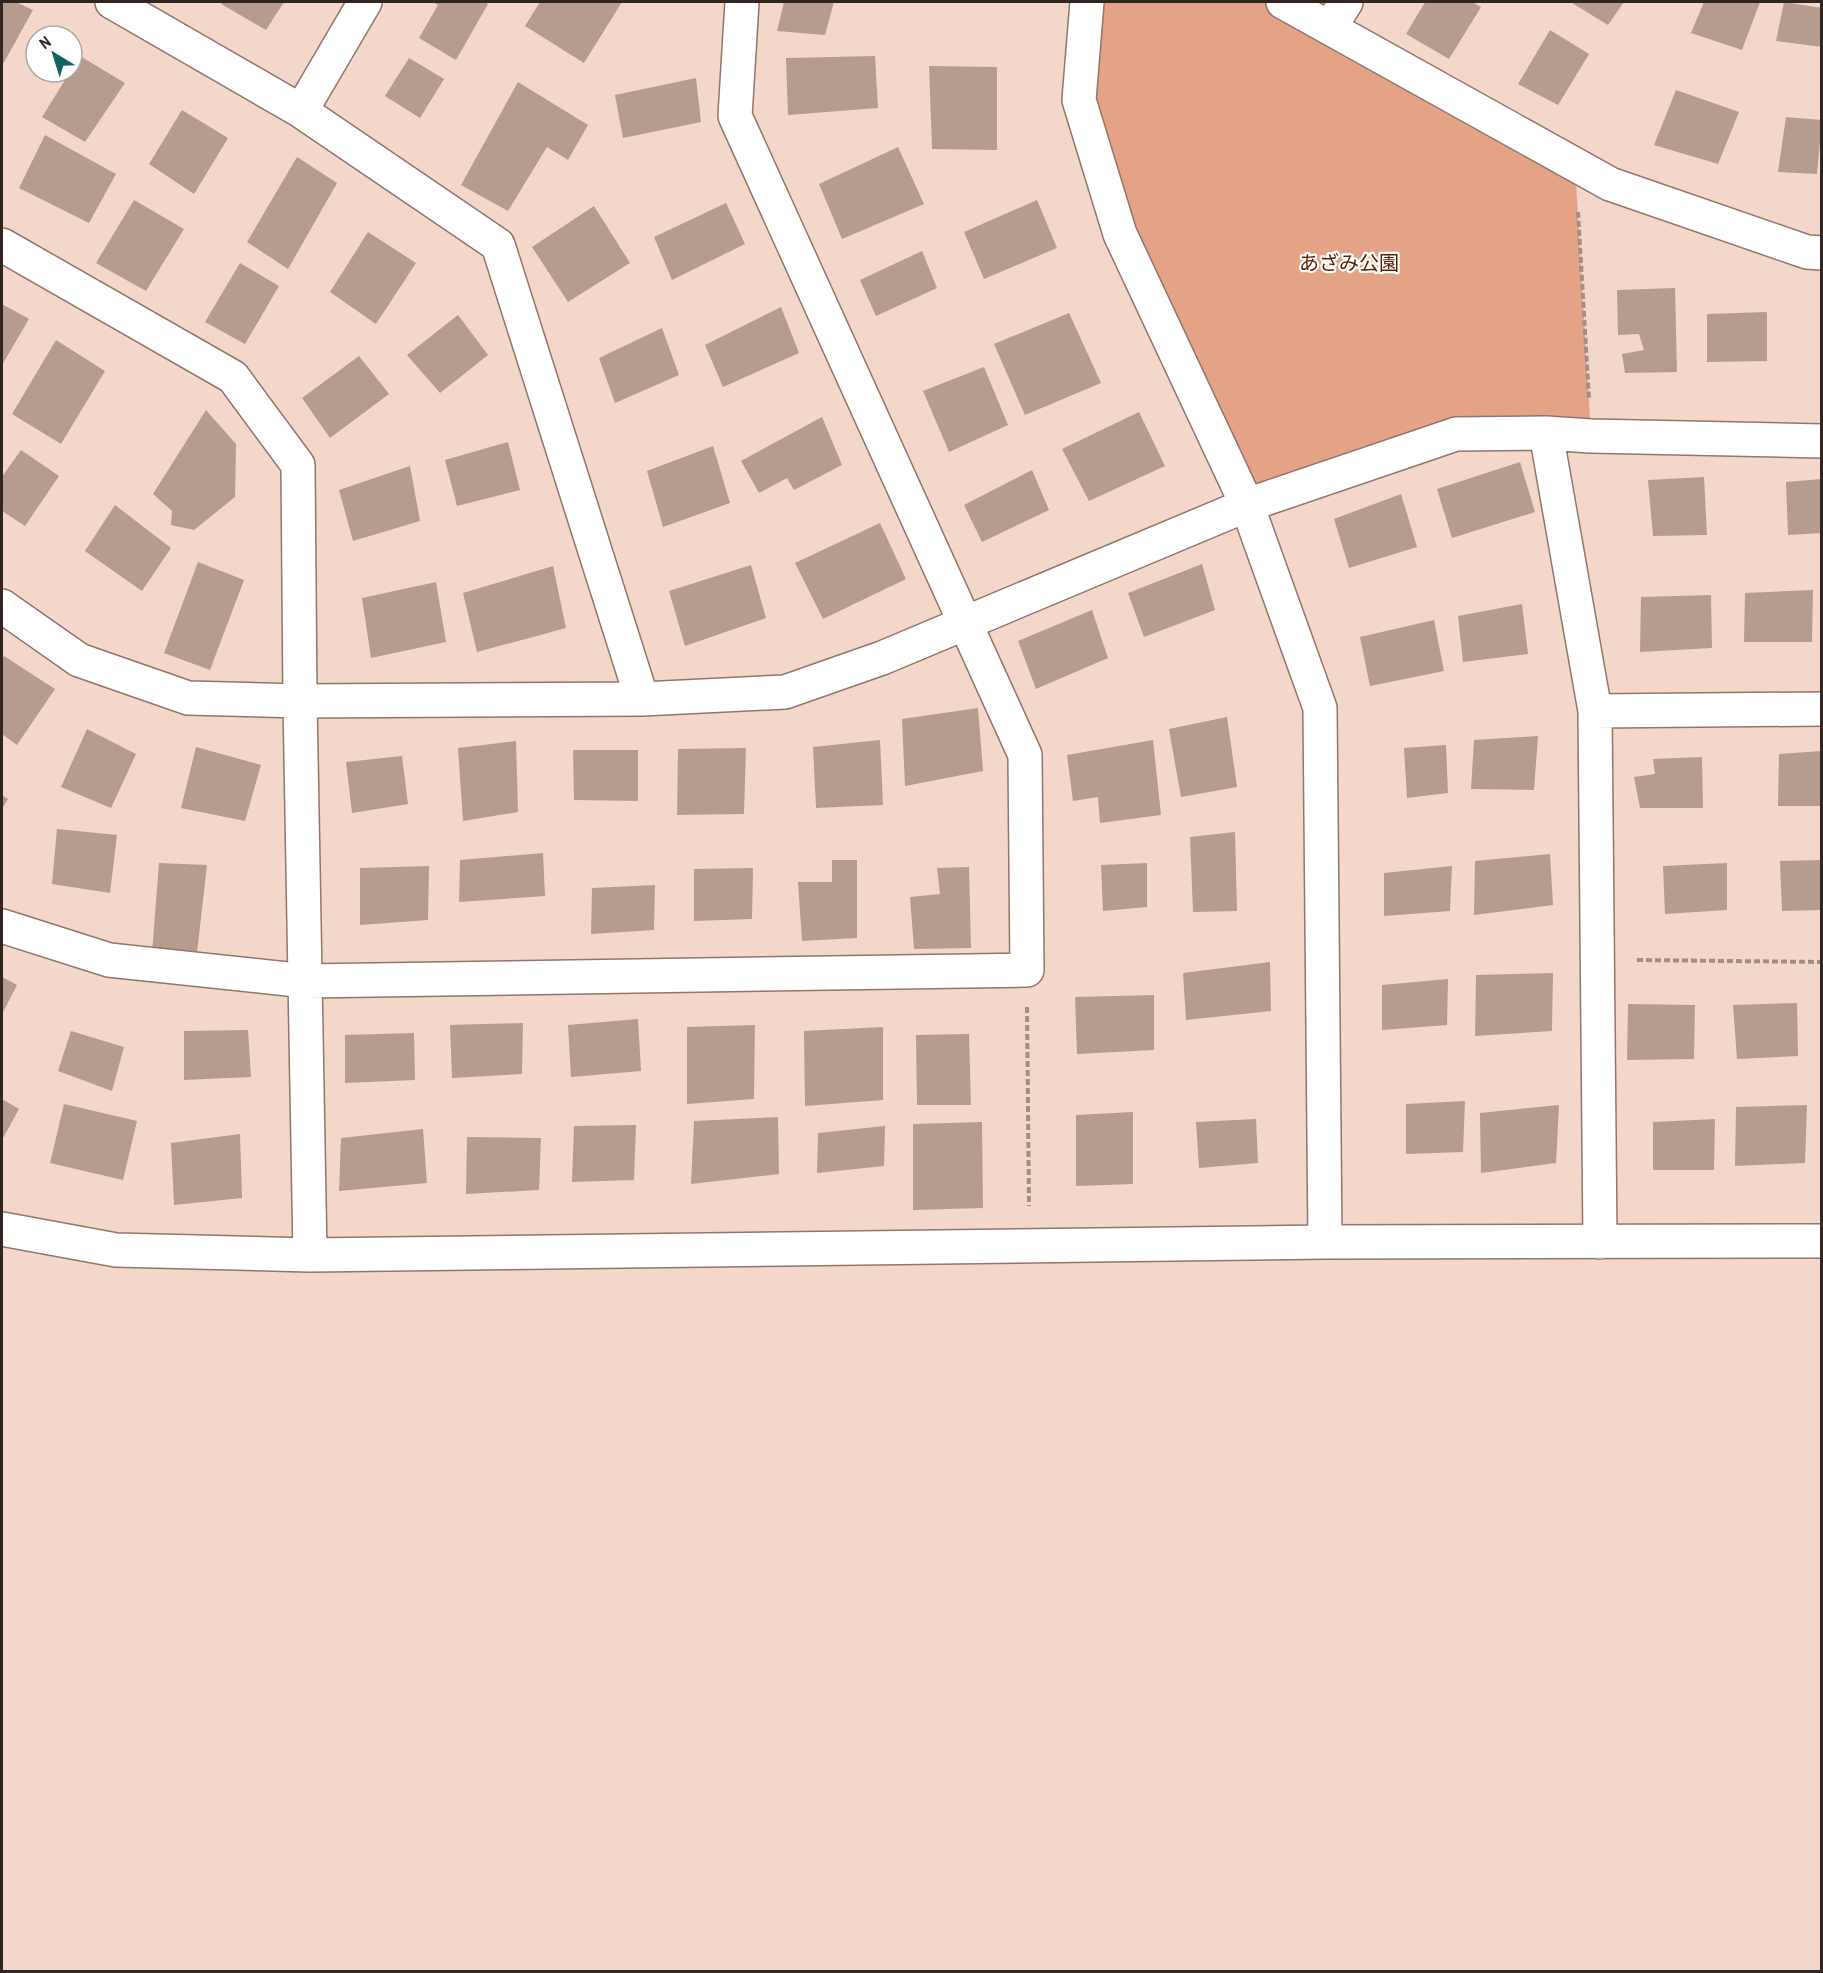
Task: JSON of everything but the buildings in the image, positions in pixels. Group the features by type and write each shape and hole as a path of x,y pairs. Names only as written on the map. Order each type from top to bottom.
{"street":[{"path":"112,2 301,111 498,245 642,699"},
{"path":"301,111 365,2"},
{"path":"2,926 109,960 306,981 1027,970 1024,755 735,116 742,2"},
{"path":"1087,2 1079,100 1120,234 1247,505 1320,708 1325,1242"},
{"path":"1283,2 1338,14 1575,165 1610,184 1807,252 1821,253"},
{"path":"2,245 233,377 298,465 310,1255"},
{"path":"1546,433 1594,711 1600,1242"},
{"path":"2,606 79,660 188,698 300,701 642,699 785,692 882,658 1247,505 1456,434 1546,433 1821,441"},
{"path":"1594,711 1821,709"},
{"path":"2,1229 116,1250 310,1255 1325,1242 1821,1241"}],"path":[{"path":"1575,165 1591,436"},
{"path":"1597,960 1821,962"},
{"path":"1027,970 1029,1246"}],"green space":[{"name":"あざみ公園","path":"1087,2 1283,2 1575,165 1591,436 1456,434 1247,505 1079,100"}]}
